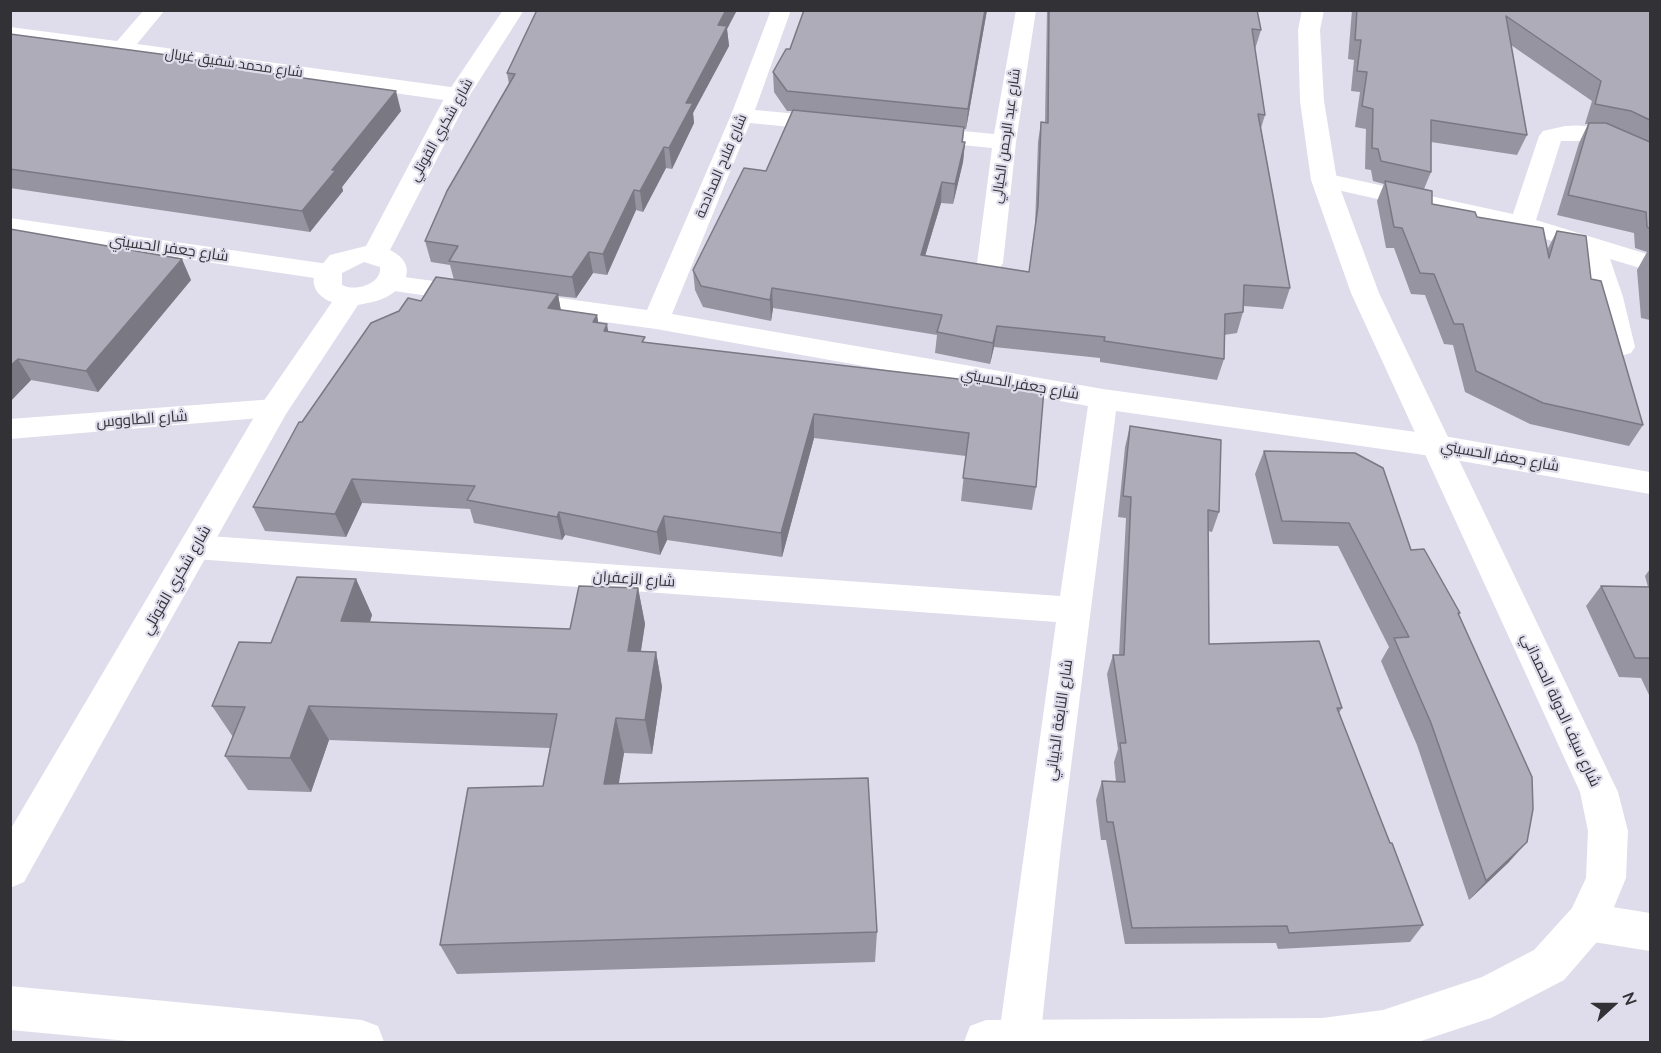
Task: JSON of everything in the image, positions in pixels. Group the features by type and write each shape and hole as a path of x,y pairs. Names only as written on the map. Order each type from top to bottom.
{"street":[{"path":"123,48 155,10"},
{"name":"شارع شكري القوتلي","path":"375,254 458,94 514,10"},
{"name":"شارع فلاح المدادحة","path":"656,320 742,115 781,10"},
{"name":"شارع عبد الرحمن الكيالي","path":"990,263 1004,142 1026,10"},
{"name":"شارع سيف الدولة الحمداني","path":"986,1042 1322,1041 1383,1032 1491,996 1549,965 1587,922 1606,878 1608,831 1599,792 1365,293 1324,180 1312,101 1309,30 1313,10"},
{"name":"شارع محمد شفيق غربال","path":"10,33 458,94"},
{"path":"742,115 849,126"},
{"path":"1522,224 1551,136 1581,130 1597,132 1650,157"},
{"path":"897,131 1004,142"},
{"path":"1324,180 1522,224 1650,263"},
{"name":"شارع جعفر الحسيني","path":"10,225 328,272"},
{"path":"1593,246 1610,297 1621,347"},
{"path":"375,254 392,262 396,269 394,277 377,292 350,297 337,294 328,288 325,280 328,272 349,257 375,254"},
{"name":"شارع جعفر الحسيني","path":"389,283 656,320 1103,399 1438,446 1650,483"},
{"name":"شارع شكري القوتلي","path":"10,869 274,409 350,297"},
{"name":"شارع النابغة الذبياني","path":"1019,1042 1103,399"},
{"name":"شارع الطاووس","path":"10,429 274,409"},
{"name":"شارع الزعفران","path":"195,547 1074,610"},
{"path":"1587,922 1650,932"},
{"path":"10,1008 362,1042"}],"building":[{"path":"537,10 726,10 718,25 727,26 686,103 693,103 669,148 664,147 640,191 634,190 603,254 589,252 572,277 449,261 458,246 425,241 447,191 515,74 507,73"},
{"path":"804,10 985,10 968,109 787,91 773,72 786,49 790,49"},
{"path":"1049,10 1257,10 1261,30 1252,29 1265,115 1258,114 1290,288 1244,285 1243,312 1225,314 1224,359 1104,341 1105,337 997,326 993,343 937,332 942,315 772,288 770,300 701,286 693,270 744,168 766,171 793,110 964,127 962,142 965,142 955,184 942,182 921,255 1029,272 1038,206 1041,122 1048,123"},
{"path":"1357,10 1650,10 1650,120 1631,111 1595,104 1601,81 1506,16 1527,135 1431,120 1431,172 1381,161 1378,149 1372,148 1373,109 1362,106 1367,72 1357,71 1361,40 1355,40"},
{"path":"10,34 190,58 188,59 249,67 246,70 396,91 302,211 10,169"},
{"path":"1589,123 1606,123 1650,142 1650,229 1647,227 1646,212 1568,195"},
{"path":"1385,181 1432,191 1432,204 1475,212 1477,217 1543,228 1549,258 1557,231 1586,236 1591,279 1601,281 1643,425 1543,403 1476,371 1463,324 1454,324 1434,274 1420,273 1402,228 1394,227"},
{"path":"10,229 182,259 86,371 18,359 10,366"},
{"path":"436,277 558,294 548,308 597,315 593,322 607,324 604,331 645,337 642,342 1044,389 1036,487 963,478 969,433 814,414 781,533 664,516 657,532 559,512 557,517 467,500 475,486 352,479 335,514 253,507 299,422 302,422 371,323 399,311 408,298 421,301"},
{"path":"1130,426 1221,440 1219,512 1208,510 1209,644 1319,641 1342,708 1337,708 1423,925 1289,933 1287,926 1132,928 1113,822 1107,822 1102,781 1125,782 1120,743 1126,743 1113,655 1124,655 1131,497 1123,496"},
{"path":"1264,451 1355,453 1383,468 1411,550 1424,549 1460,613 1458,613 1532,777 1533,809 1527,842 1486,881 1431,723 1394,638 1409,637 1349,523 1282,521"},
{"path":"297,577 356,579 341,621 570,629 579,586 638,588 628,651 656,652 645,720 616,718 604,784 868,778 877,932 440,945 468,788 543,786 557,714 309,706 290,758 225,756 245,707 212,706 239,642 271,643"},
{"path":"1601,586 1650,587 1650,658 1635,658"}]}
